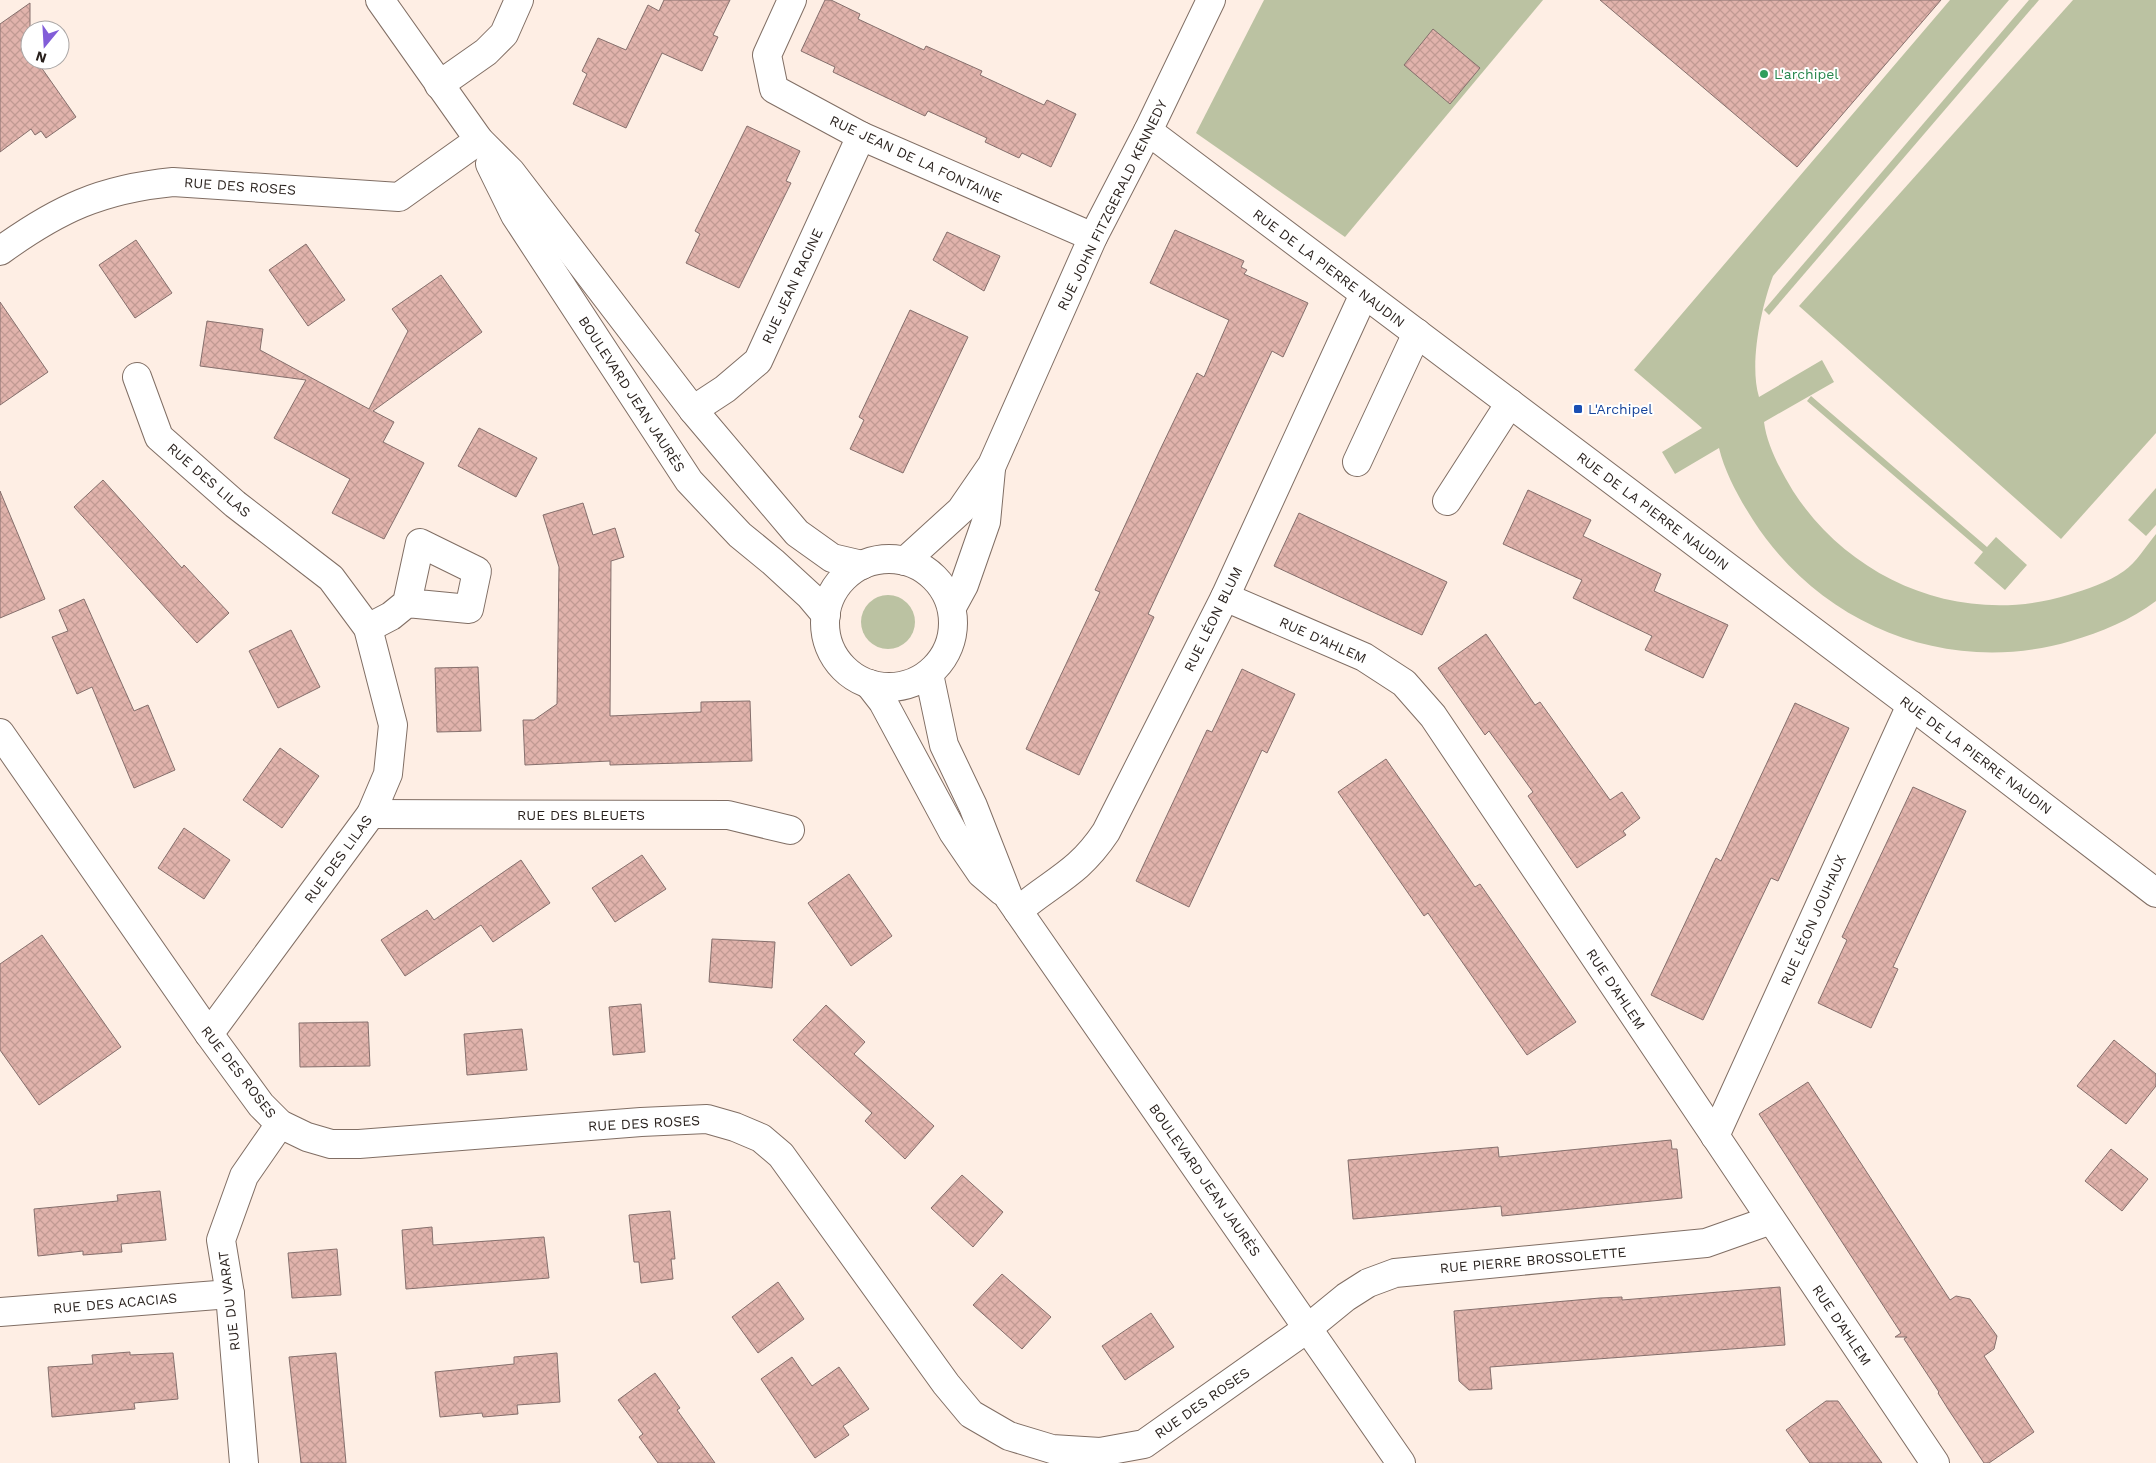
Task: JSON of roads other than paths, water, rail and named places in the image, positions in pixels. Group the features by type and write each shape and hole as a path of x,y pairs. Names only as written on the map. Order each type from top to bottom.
{"street":[{"name":"BOULEVARD JEAN JAURÈS","path":"380,0 478,140 515,215 689,480 740,535 804,590 826,615"},
{"path":"439,86 486,52 504,34 520,0"},
{"name":"RUE JEAN DE LA FONTAINE","path":"792,0 767,55 774,89 861,136 1093,238"},
{"name":"RUE JOHN FITZGERALD KENNEDY","path":"905,561 961,510 992,465 1093,238 1148,132 1211,0"},
{"name":"RUE DE LA PIERRE NAUDIN","path":"1148,132 1912,705 2156,893"},
{"name":"RUE JEAN RACINE","path":"693,410 725,389 758,361 861,136"},
{"name":"BOULEVARD JEAN JAURÈS","path":"478,140 511,172 693,410 797,533 832,558 862,565"},
{"name":"RUE DES ROSES","path":"0,251 33,226 70,207 108,193 140,185 173,182 398,197 478,140"},
{"name":"RUE LÉON BLUM","path":"1013,904 1033,897 1078,866 1106,832 1225,597 1364,294"},
{"path":"1356,462 1417,333"},
{"name":"RUE DES LILAS","path":"137,377 159,437 235,504 331,578 368,628 393,725 388,774 371,814 209,1034"},
{"path":"1447,500 1510,403"},
{"name":"RUE JOHN FITZGERALD KENNEDY","path":"952,607 964,586 986,522 992,465"},
{"path":"884,559 905,561 926,570 942,586 952,607 953,626 950,644 942,660 929,674 915,682 900,687 868,684 850,674 835,657 826,637 826,615 830,599 848,574 862,565 884,559"},
{"name":"RUE D'AHLEM","path":"1225,597 1364,657 1404,683 1433,716 1935,1463"},
{"path":"368,628 391,616 407,603"},
{"name":"BOULEVARD JEAN JAURÈS","path":"929,674 944,745 973,806 1013,904"},
{"name":"BOULEVARD JEAN JAURÈS","path":"868,684 883,702 953,832 982,873 1013,904 1401,1463"},
{"name":"RUE LÉON JOUHAUX","path":"1716,1136 1912,705"},
{"name":"RUE DES ROSES","path":"0,734 209,1034 261,1104 280,1124 307,1137 331,1144 379,1142 641,1122 707,1119 735,1127 761,1138 780,1155 946,1384 971,1414 1009,1436 1052,1449 1145,1454 1308,1328"},
{"name":"RUE DES BLEUETS","path":"371,814 728,815 790,830"},
{"name":"RUE DU VARAT","path":"244,1463 230,1294 222,1240 244,1176 280,1124"},
{"name":"RUE PIERRE BROSSOLETTE","path":"1308,1328 1346,1297 1368,1283 1395,1273 1706,1243 1771,1220"},
{"name":"RUE DES ACACIAS","path":"0,1312 230,1294"}],"place":[{"name":"L'archipel","path":"1764,74"},
{"name":"L'Archipel","path":"1578,409"}]}
